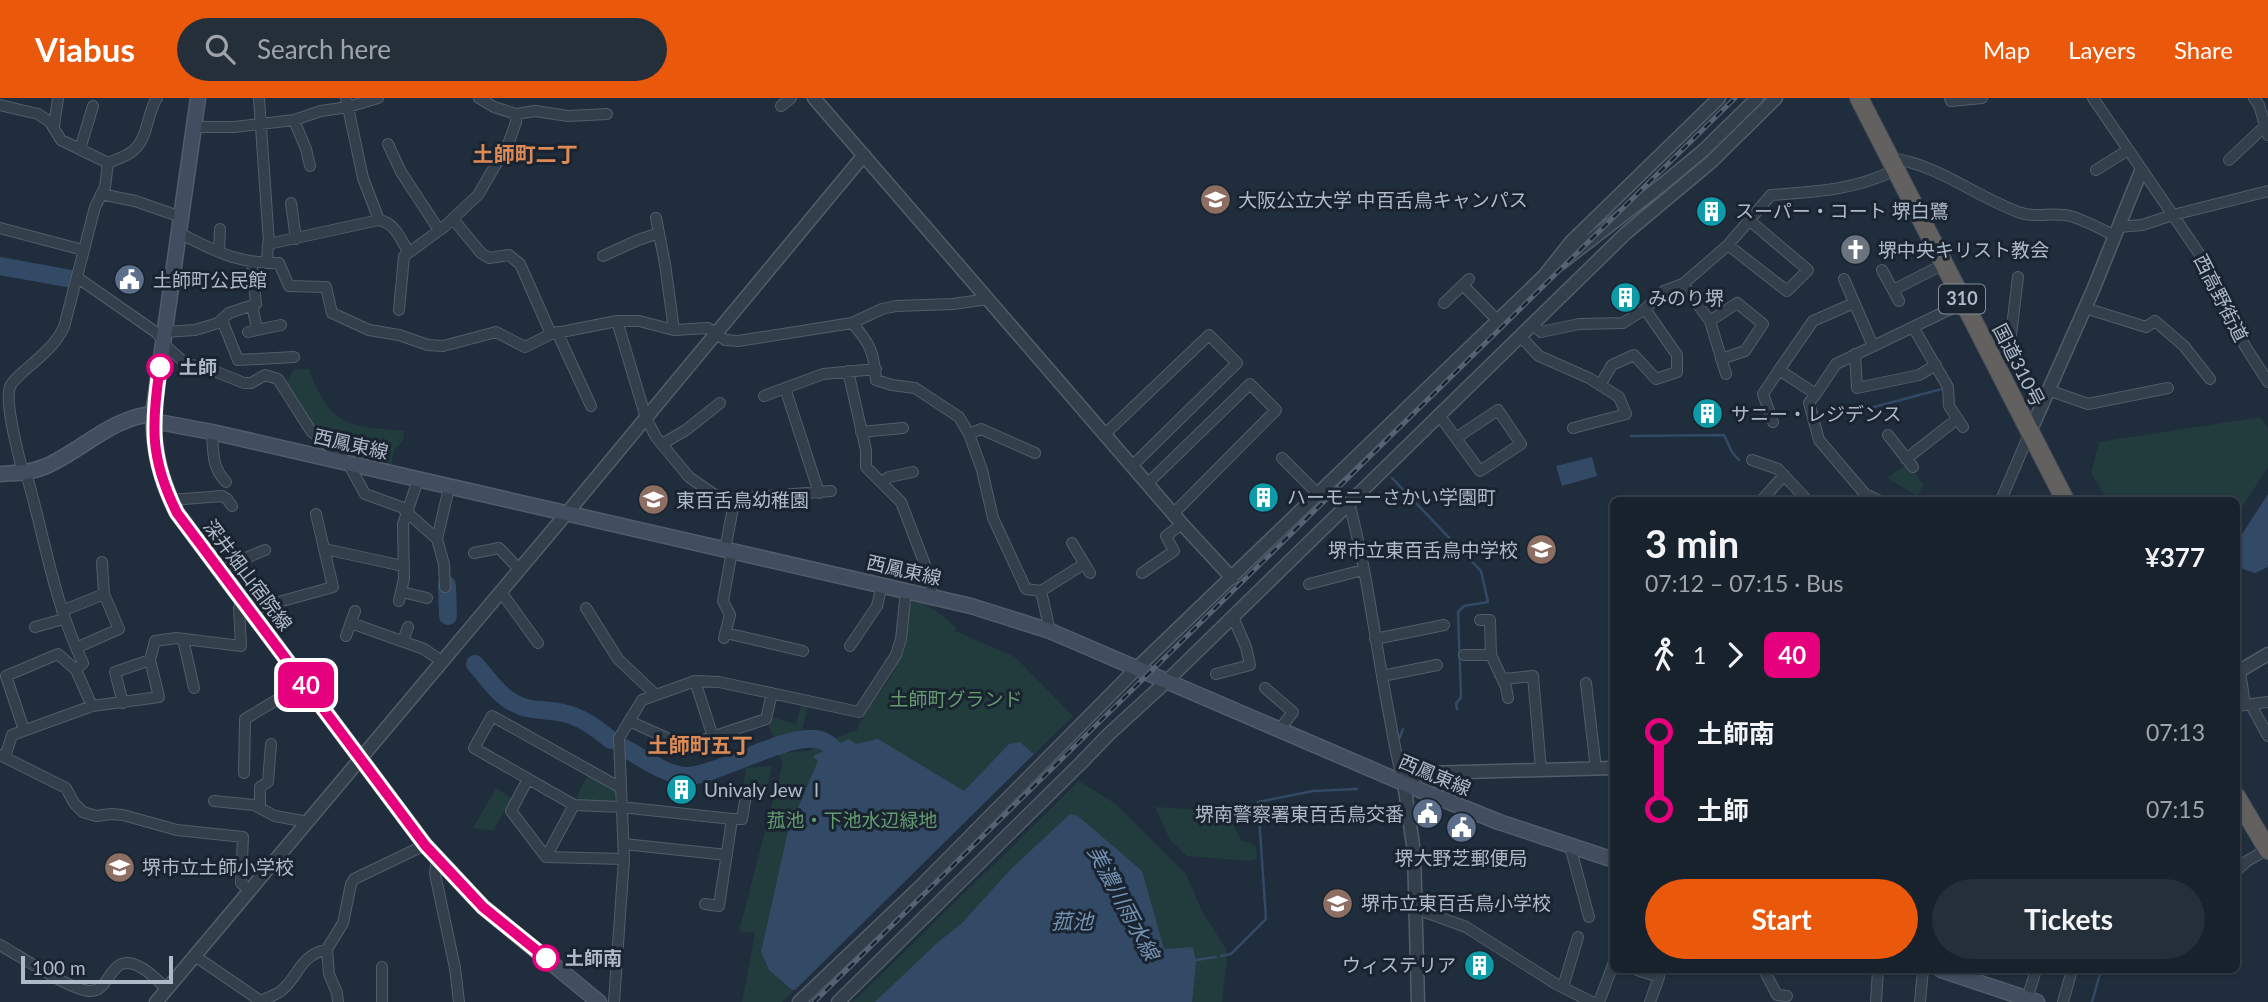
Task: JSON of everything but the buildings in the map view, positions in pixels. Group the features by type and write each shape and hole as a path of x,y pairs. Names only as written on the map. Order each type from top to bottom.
{"highway":[{"name":"国道310号","path":"1859,98 2063,497"},
{"path":"2240,804 2263,829 2268,849"}],"main road":[{"name":"深井畑山宿院線","path":"198,98 153,417 157,463 164,487 177,513 425,845 483,907 599,1002"},
{"name":"西鳳東線","path":"0,474 24,473 45,467 121,423 153,417 449,488 930,596 1050,631 1499,822 1610,859"},
{"path":"1950,973 2032,1000"}],"street":[{"path":"54,127 58,98"},
{"path":"108,163 132,152 140,144 151,107 157,98"},
{"path":"259,98 270,243 267,263"},
{"path":"194,127 233,127 294,120 347,103 378,98"},
{"path":"480,98 494,107 516,114 535,111 568,116 607,114"},
{"path":"781,106 791,98"},
{"path":"814,98 1147,484 1232,578"},
{"path":"1544,276 1571,242 1719,98"},
{"path":"799,1002 920,887 1136,669 1497,320 1544,276 1674,176 1757,98"},
{"path":"838,1002 1109,734 1168,680 1626,233 1711,162 1776,98"},
{"path":"1950,98 1951,101 1982,98"},
{"name":"西高野街道","path":"2093,98 2207,265 2239,334 2268,382"},
{"path":"2229,160 2266,131 2265,112 2254,98"},
{"path":"347,103 363,178 379,220"},
{"path":"0,105 38,114 54,127 61,139 108,163"},
{"path":"80,149 93,106"},
{"path":"399,310 404,256 453,219 478,195 509,142 516,114"},
{"path":"294,120 310,166"},
{"path":"388,144 401,172 439,230"},
{"path":"2096,170 2128,150"},
{"path":"156,1002 520,570 864,155"},
{"path":"1532,325 1541,332 1579,324 1623,323 1645,309 1664,292 1683,284 1728,245 1771,195 1861,184 1893,163 1905,160 1955,179 1988,199 2024,214 2070,216 2117,231 2268,191"},
{"path":"76,670 83,663 63,615 44,551 40,522 15,443 5,392 58,340 64,327 95,207 102,194 108,163"},
{"path":"2002,497 2085,308 2141,171"},
{"path":"102,194 135,201 181,217"},
{"path":"291,204 296,239"},
{"path":"656,218 674,330"},
{"path":"453,219 481,253 489,258 509,255 520,264 592,406"},
{"path":"270,243 379,220 394,228 408,251"},
{"path":"1728,245 1787,291 1808,270 1749,220"},
{"path":"0,228 83,250"},
{"path":"219,252 220,229"},
{"path":"179,233 233,259 252,263 279,263 289,286 326,287 332,313 369,330 399,335 428,345 443,346 496,332 525,347 554,333 617,321 639,321 674,330 708,328 725,340 738,341 852,323 882,309 896,306 953,304 988,299"},
{"path":"603,256 659,233"},
{"path":"165,337 195,330 222,320 229,313 256,304 252,263"},
{"path":"1893,290 1944,264"},
{"path":"1882,270 1899,301"},
{"path":"1995,367 2010,343 2018,277"},
{"path":"78,278 165,337 176,358 185,363 242,383 251,383 265,375 275,377 281,382 310,429 348,463 365,494 397,505 437,539"},
{"path":"1844,279 1873,346"},
{"path":"1444,303 1466,282 1497,320"},
{"path":"1683,284 1710,321 1726,374"},
{"path":"1710,321 1737,303 1763,324 1745,351 1721,359"},
{"path":"1773,422 1763,394 1779,370 1813,321 1854,303"},
{"path":"1861,497 1819,440 1809,403 1836,364 1964,303"},
{"path":"252,305 252,330 281,325"},
{"path":"2085,308 2146,327 2155,320 2184,346 2210,379"},
{"path":"1601,385 1612,365 1634,355 1657,379 1677,372 1676,355 1645,309"},
{"path":"222,320 238,360 294,357"},
{"path":"617,321 646,418 662,444 689,477 715,495 732,499 831,491"},
{"path":"852,323 869,342 877,380 915,388 959,417 969,434 982,470 993,518 1026,589 1041,591 1087,569 1072,542"},
{"path":"1888,435 1910,463 1960,423 1949,406 1948,387 1913,327"},
{"path":"1105,434 1209,335 1237,363 1132,466"},
{"path":"1521,337 1539,356 1601,385 1619,397 1626,414 1573,428"},
{"path":"1856,354 1857,388 1919,375 1936,365"},
{"path":"764,396 823,374 876,369"},
{"path":"1779,370 1816,394"},
{"path":"848,371 866,450 866,467 901,502 932,583 930,596"},
{"path":"1147,484 1250,384 1276,410 1173,513"},
{"path":"785,388 819,493"},
{"path":"2048,390 2088,404 2168,388"},
{"path":"662,444 686,430 720,403"},
{"path":"1440,415 1456,438 1480,471 1521,444 1498,410 1456,438"},
{"path":"862,432 903,428"},
{"path":"969,434 981,429 1035,453"},
{"path":"212,432 216,466 226,482"},
{"path":"1282,458 1318,494"},
{"path":"1752,460 1778,469 1804,497"},
{"path":"881,482 889,477 913,472"},
{"path":"1765,497 1784,475"},
{"path":"418,480 403,524 401,597 427,598"},
{"path":"445,587 444,564 437,539 449,488"},
{"path":"171,500 222,496 228,499 232,506"},
{"path":"732,499 723,601 730,615 725,636 803,651"},
{"path":"1349,503 1404,783 1414,852 1418,1002"},
{"path":"250,891 241,883 243,837 177,830 123,815 96,816 83,812 66,788 3,756 12,735 24,730 92,706 159,697 150,660 155,641 183,639 241,646 239,608 333,587 316,513"},
{"path":"1142,573 1174,551 1166,536 1182,524"},
{"path":"474,553 499,548 520,570"},
{"path":"325,549 403,566"},
{"path":"219,569 265,550"},
{"path":"76,648 119,629 104,594 102,562"},
{"path":"1309,584 1363,570"},
{"path":"850,646 877,606 881,585"},
{"path":"614,1002 624,859 619,738 642,700 695,681 719,682 859,712 896,655 901,639 906,591"},
{"path":"1041,591 1050,631"},
{"path":"501,592 538,643"},
{"path":"35,627 104,594"},
{"path":"586,608 618,659 654,694"},
{"path":"346,636 355,611"},
{"path":"1216,674 1250,665 1246,647 1233,617"},
{"path":"1480,620 1490,620 1491,655 1503,679 1508,698"},
{"path":"351,623 424,649 443,662"},
{"path":"1375,639 1444,625"},
{"path":"403,641 408,627"},
{"path":"183,639 194,688"},
{"path":"24,730 6,676 58,654 76,670 92,706"},
{"path":"2240,671 2268,654"},
{"path":"1464,655 1491,655"},
{"path":"123,703 115,672 150,660"},
{"path":"1381,676 1437,665"},
{"path":"1503,679 1533,676 1541,770"},
{"path":"695,681 713,737"},
{"path":"244,772 245,719 305,683"},
{"path":"1586,683 1596,769"},
{"path":"2240,683 2244,706 2268,736"},
{"path":"1265,688 1293,712 1279,730"},
{"path":"629,721 685,746 766,719 772,693"},
{"path":"2244,706 2268,702"},
{"path":"621,788 492,716 474,748 574,805 742,819 746,795"},
{"path":"260,806 260,787 268,782 271,744"},
{"path":"1404,783 1426,773 1610,768"},
{"path":"528,779 511,811 546,857"},
{"path":"214,801 260,806 275,817 308,822"},
{"path":"546,857 574,805"},
{"path":"705,904 719,906 732,818"},
{"path":"624,844 727,855"},
{"path":"338,1002 329,974 327,949 343,923 349,889 354,879 425,845"},
{"path":"1570,846 1589,917"},
{"path":"2240,867 2268,849"},
{"path":"546,857 624,859"},
{"path":"437,859 436,874 459,1002"},
{"path":"1417,909 1466,927 1592,1002"},
{"path":"1563,987 1578,937"},
{"path":"0,945 79,990 94,991 101,987 110,972 129,963 143,968 167,989"},
{"path":"195,956 262,1001 282,990 299,967 317,952 327,949"},
{"path":"382,967 382,1002"},
{"path":"1599,1002 1610,973"},
{"path":"1650,1002 1659,977 1655,973"},
{"path":"1766,973 1777,995 1787,996"},
{"path":"1876,1002 1878,973"},
{"path":"1920,1002 1923,973"},
{"path":"2032,1000 2036,973"},
{"path":"2063,1002 2071,973"}],"green space":[{"path":"294,369 309,369 325,402 343,420 368,427 404,431 403,441 394,450 391,467 344,455 312,428 287,382"},
{"path":"2260,417 2268,428 2268,467 2240,510 2240,497 2105,497 2091,473 2099,442"},
{"path":"1904,466 1909,471 1912,469 1924,485 1917,496 1887,478"},
{"name":"菰池・下池水辺緑地","path":"910,602 935,610 956,628 955,631 1015,657 1073,716 782,1002 742,1002 755,933 739,931 783,762 778,754 812,750 857,730 901,656"},
{"path":"801,706 808,707 802,730 774,740 768,722 771,717 796,724"},
{"path":"772,766 765,797 742,795 746,768"},
{"path":"589,773 615,788 612,801 582,801 576,797"},
{"name":"菰池","path":"1079,781 1116,804 1186,874 1203,913 1226,948 1222,1002 853,1002"},
{"path":"496,788 512,798 493,831 473,828"},
{"path":"1205,804 1223,805 1242,842 1250,842 1256,847 1257,859 1248,861 1187,856 1170,840 1155,807 1204,810"}],"water":[{"path":"1592,457 1597,476 1562,486 1556,466"},
{"path":"2268,494 2268,567 2255,573 2240,568 2240,537"},
{"path":"849,739 856,744 878,739 964,791 1009,744 1020,742 1034,754 792,990 769,970 761,952 788,831 818,761 813,756"},
{"name":"菰池","path":"1070,814 1078,816 1142,871 1164,949 1193,947 1196,962 1192,1002 875,1002 962,923 1011,869"}],"waterway":[{"name":"美濃川雨水線","path":"0,266 72,279"},
{"path":"1855,412 1942,389"},
{"path":"1631,436 1724,435 1739,460"},
{"path":"1392,478 1481,571 1488,602 1464,606 1458,612 1461,697 1456,704 1457,709"},
{"name":"美濃川雨水線","path":"447,585 448,616"},
{"name":"美濃川雨水線","path":"475,664 508,700 526,708 576,717 611,740"},
{"path":"1398,742 1403,729"},
{"name":"美濃川雨水線","path":"624,748 664,770 688,776 720,768 777,746 811,739 830,745 845,764"},
{"path":"1221,956 1231,954 1266,919 1258,802 1313,791 1357,789"},
{"path":"1196,960 1216,957"},
{"path":"2092,1002 2100,973"}],"railway":[{"path":"814,1002 1735,98"}],"bus line":[{"name":"40","path":"160,367 153,414 157,463 164,487 177,513 425,845 483,907 546,958"}],"place":[{"name":"大阪公立大学 中百舌鳥キャンパス","path":"1215,200"},
{"name":"スーパー・コート 堺白鷺","path":"1712,211"},
{"name":"堺中央キリスト教会","path":"1855,250"},
{"name":"土師町公民館","path":"130,280"},
{"name":"みのり堺","path":"1625,298"},
{"name":"土師","path":"160,367"},
{"name":"サニー・レジデンス","path":"1708,414"},
{"name":"ハーモニーさかい学園町","path":"1264,497"},
{"name":"東百舌鳥幼稚園","path":"653,500"},
{"name":"堺市立東百舌鳥中学校","path":"1541,550"},
{"name":"Univaly Jew Ⅰ","path":"681,790"},
{"name":"堺南警察署東百舌鳥交番","path":"1427,814"},
{"name":"堺大野芝郵便局","path":"1461,827"},
{"name":"堺市立土師小学校","path":"119,867"},
{"name":"堺市立東百舌鳥小学校","path":"1338,903"},
{"name":"土師南","path":"546,958"},
{"name":"ウィステリア","path":"1479,965"}],"district":[{"name":"土師町二丁","path":"525,155"},
{"name":"土師町五丁","path":"700,746"}],"park label":[{"name":"土師町グランド","path":"956,699"}]}
